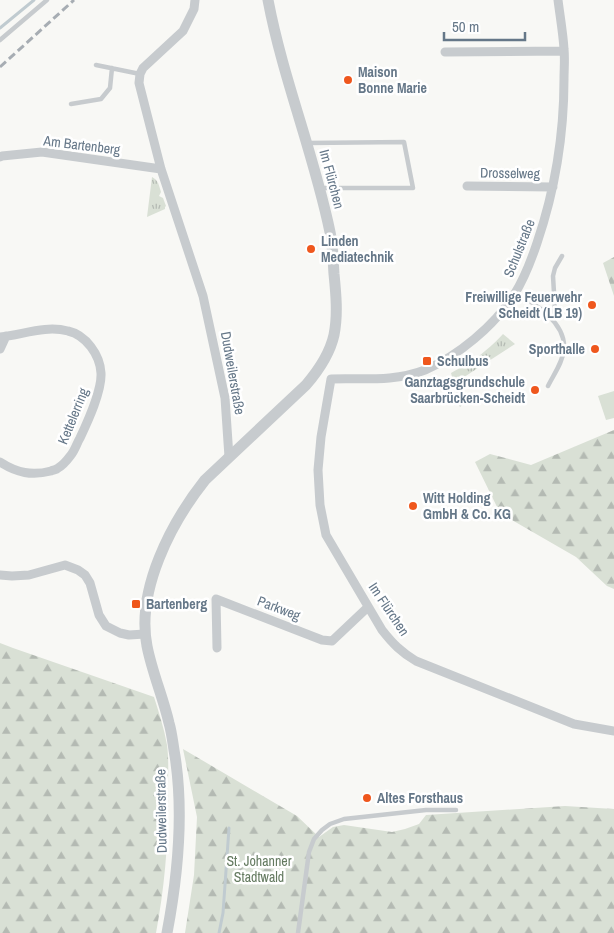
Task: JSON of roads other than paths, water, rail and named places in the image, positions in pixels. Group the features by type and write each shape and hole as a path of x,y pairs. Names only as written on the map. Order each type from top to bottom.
{"street":[{"path":"140,74 143,68 183,31 194,9 195,0"},
{"name":"Im Flürchen","path":"228,457 294,397 320,367 334,336 337,306 333,252 320,188 275,32 268,0"},
{"name":"Schulstraße","path":"331,379 374,380 400,377 424,370 448,358 478,336 488,327 514,294 531,260 544,222 558,159 564,112 564,50 558,0"},
{"path":"445,52 564,50"},
{"name":"Dudweilerstraße","path":"140,74 139,82 161,169 203,296 225,398 228,457 205,480 184,509 158,560 150,582 145,606 146,645 169,722 178,783 178,846 167,933"},
{"name":"Am Bartenberg","path":"0,157 42,152 161,169"},
{"name":"Drosselweg","path":"467,186 553,187"},
{"name":"Kettelerring","path":"0,462 17,471 39,474 58,468 72,454 87,422 99,391 101,374 100,364 89,344 81,337 69,331 58,329 34,330 3,337"},
{"path":"0,349 3,337"},
{"path":"320,367 331,379"},
{"name":"Im Flürchen","path":"331,379 320,437 318,470 320,505 326,535 382,630 393,644 404,654 416,661 574,724 614,731"},
{"path":"0,575 29,575 65,566 78,570 85,575 90,583 99,615 106,626 129,635 145,634"},
{"name":"Parkweg","path":"216,648 216,598 322,640 332,641 368,607"}],"lane":[{"path":"0,40 47,0"},
{"path":"96,65 140,74"},
{"path":"71,104 101,99 110,88 112,68"},
{"path":"307,143 404,142 413,188 320,188"},
{"path":"548,315 555,310 553,276 562,256"},
{"path":"514,294 525,298 548,315 561,333 564,349 560,363 548,386"},
{"path":"298,933 309,852 314,839 322,830 330,824 344,819 426,810 456,810"}],"waterway":[{"path":"0,28 34,0"},
{"path":"219,933 223,913 229,828"}],"railway":[{"path":"0,67 74,0"}],"place":[{"name":"Maison Bonne Marie","path":"348,80"},
{"name":"Linden Mediatechnik","path":"311,249"},
{"name":"Freiwillige Feuerwehr Scheidt (LB 19)","path":"592,305"},
{"name":"Sporthalle","path":"595,349"},
{"name":"Schulbus","path":"427,361"},
{"name":"Ganztagsgrundschule Saarbrücken-Scheidt","path":"535,390"},
{"name":"Witt Holding GmbH & Co. KG","path":"413,506"},
{"name":"Bartenberg","path":"136,604"},
{"name":"Altes Forsthaus","path":"367,798"}],"park label":[{"name":"St. Johanner Stadtwald","path":"259,870"}]}
